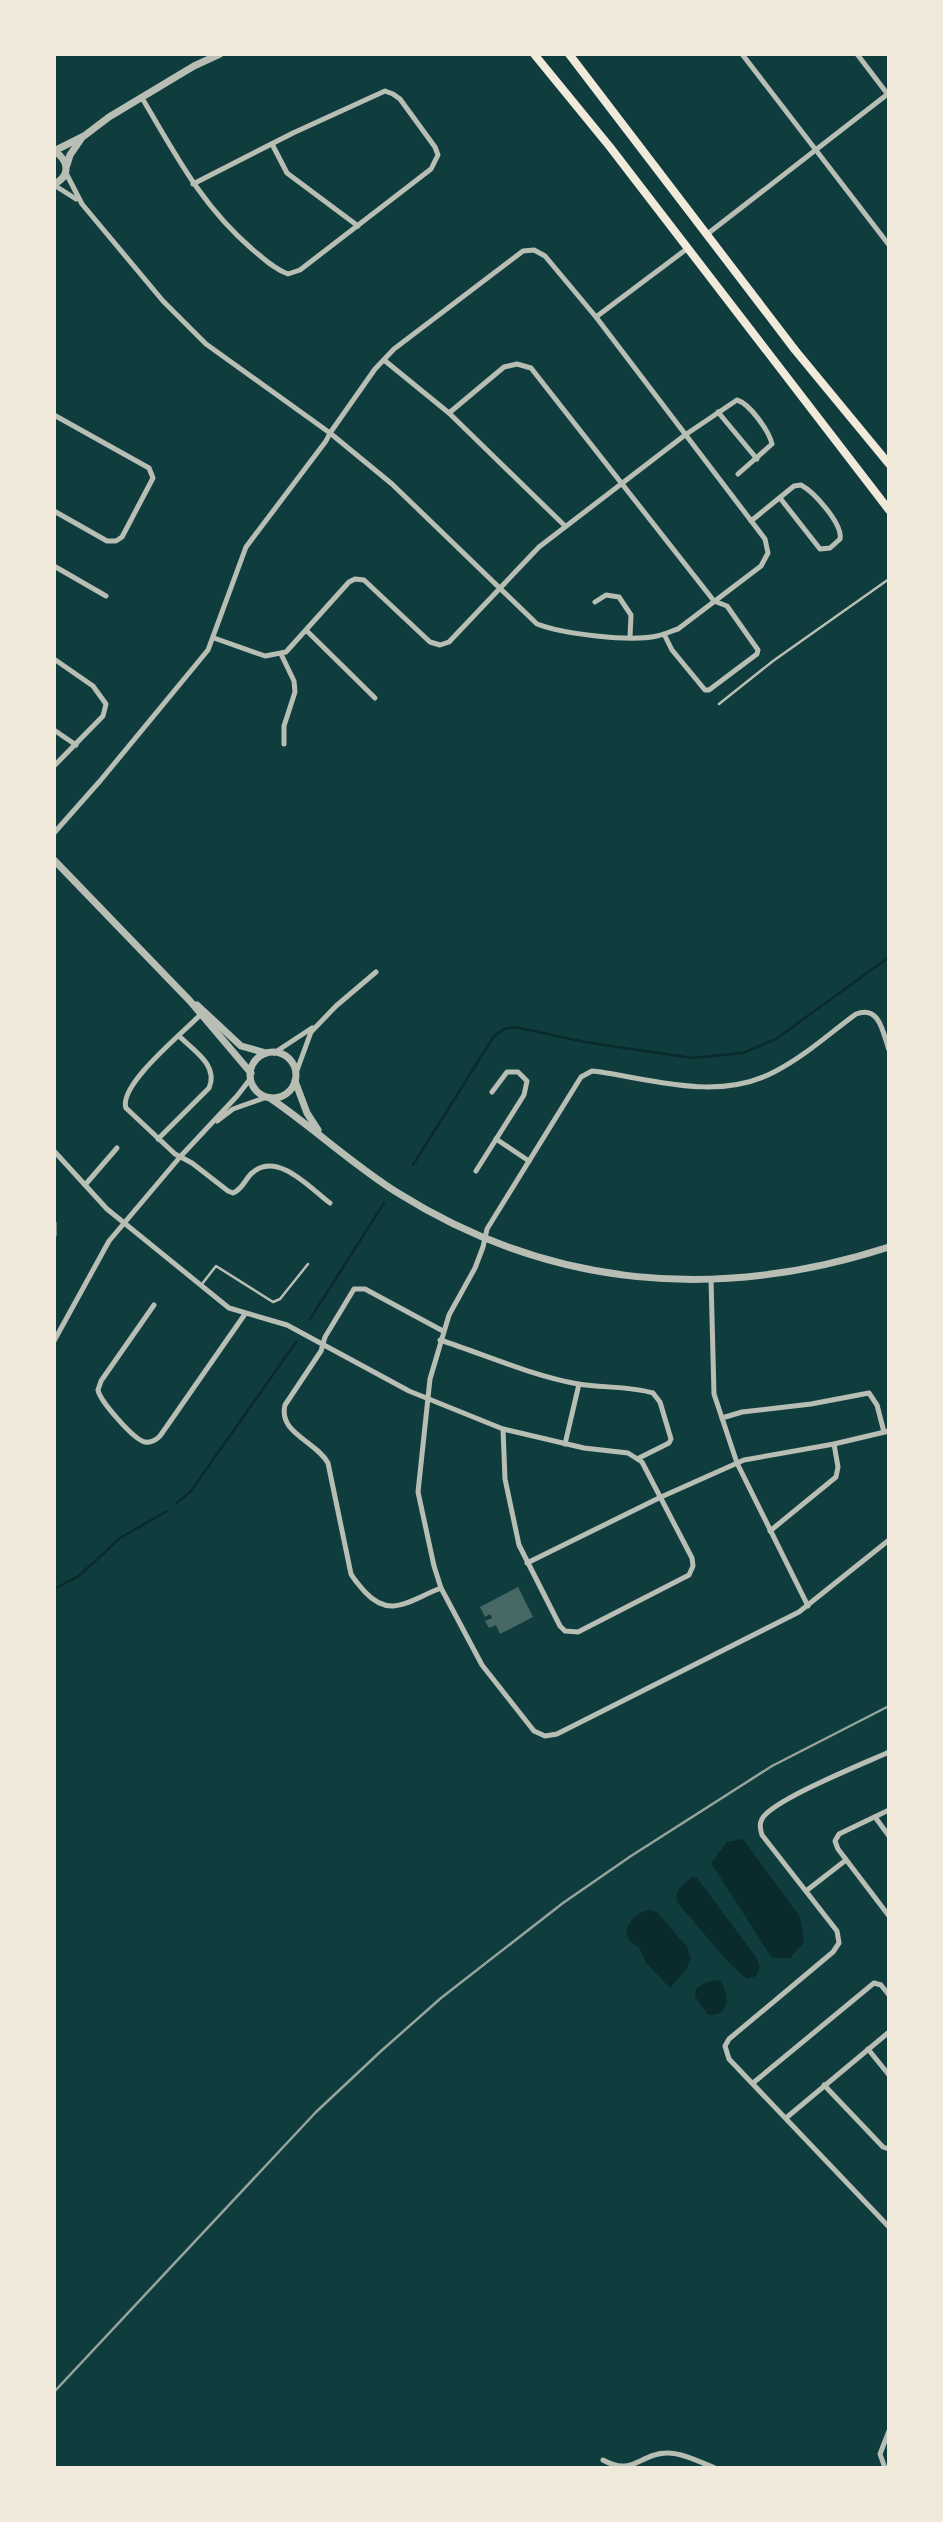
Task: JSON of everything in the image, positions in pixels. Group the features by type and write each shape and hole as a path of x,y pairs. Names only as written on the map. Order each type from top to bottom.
{"main road":[{"path":"534,54 610,147 889,510"},
{"path":"569,54 795,350 889,464"}],"street":[{"path":"54,833 195,666 214,638 246,547 326,441 330,433 375,369 498,270 527,250 534,250 545,256 596,317 751,521 767,543 768,553 766,559 714,601 678,629 664,634 630,638 561,633 550,629 528,617 392,484 330,433 206,344 163,301 82,204 66,171 63,157 54,151 84,136 109,117 194,66 220,54"},
{"path":"742,54 889,245"},
{"path":"706,235 813,149 888,94 857,54"},
{"path":"142,98 193,184 204,200 232,232 264,259 288,274 298,271 358,226 431,169 437,161 435,147 397,96 387,92 379,93 193,184"},
{"path":"82,204 54,184 62,179 70,155 84,136"},
{"path":"272,144 287,173 358,226"},
{"path":"596,317 688,248"},
{"path":"384,360 449,413 565,526"},
{"path":"449,413 500,369 517,364 534,371 714,601 727,607 758,650 757,654 709,690 705,690 672,650 664,634"},
{"path":"214,638 265,656 281,654 291,649 349,582 362,579 430,642 444,644 449,642 539,547 685,435 732,402 741,400 772,440 771,447 737,474"},
{"path":"718,412 757,459"},
{"path":"54,415 149,468 153,480 122,537 116,541 107,541 54,511"},
{"path":"751,521 794,486 804,486 840,528 840,539 830,548 820,549 780,498"},
{"path":"54,566 106,596"},
{"path":"595,602 606,595 619,597 631,615 630,638"},
{"path":"307,631 374,698"},
{"path":"281,654 294,681 295,692 284,726 284,744"},
{"path":"54,659 93,686 106,704 103,716 54,766"},
{"path":"54,730 76,745"},
{"path":"54,860 190,1001 241,1046 289,1059 302,1100 314,1126 344,1155"},
{"path":"54,1341 109,1241 251,1075 256,1061 303,1036 376,972"},
{"path":"190,1001 251,1075 254,1088 344,1155 398,1194 435,1215 538,1258 581,1269 666,1279 711,1279 794,1271 852,1259 889,1247"},
{"path":"889,1050 878,1019 865,1012 856,1014 784,1067 741,1084 702,1087 601,1072 586,1073 581,1077 487,1229 475,1268 455,1301 443,1331 430,1379 418,1492 441,1588 482,1665 534,1731 545,1736 570,1727 808,1606 889,1540"},
{"path":"200,1015 135,1080 125,1098 126,1108 180,1157 233,1193 239,1191 253,1172 274,1166 288,1170 330,1203"},
{"path":"206,1129 233,1109 286,1094 311,1032 325,1017"},
{"path":"159,1139 209,1088 212,1080 208,1064 179,1036"},
{"path":"476,1171 524,1095 527,1081 518,1072 507,1072 492,1092"},
{"path":"496,1139 529,1161"},
{"path":"85,1185 117,1148"},
{"path":"54,1151 123,1223 229,1308 287,1325 409,1391 503,1429 565,1444 624,1452 639,1458 692,1558 691,1572 687,1577 578,1632 568,1633 562,1629 519,1545 505,1479 503,1429"},
{"path":"54,1223 54,1235"},
{"path":"711,1279 714,1394 737,1463 808,1606"},
{"path":"441,1588 397,1606 389,1607 373,1600 352,1577 328,1463 319,1449 291,1429 284,1418 285,1405 321,1351 352,1291 360,1287 443,1331"},
{"path":"154,1305 101,1381 98,1390 103,1402 137,1438 146,1442 160,1436 245,1314"},
{"path":"440,1340 511,1367 579,1384 653,1392 657,1396 671,1439 639,1458"},
{"path":"565,1444 579,1384"},
{"path":"527,1563 737,1463 886,1431 877,1405 869,1393 811,1404 741,1412 722,1418"},
{"path":"770,1531 836,1477 838,1462 834,1444"},
{"path":"889,1752 789,1799 763,1817 760,1827 762,1835 837,1931 839,1943 833,1952 726,2042 727,2055 884,2216 889,2227"},
{"path":"889,1810 839,1834 836,1839 836,1847 889,1916"},
{"path":"874,1817 889,1836"},
{"path":"806,1891 846,1860"},
{"path":"753,2084 873,1984 880,1983 889,1995"},
{"path":"786,2118 889,2032"},
{"path":"868,2049 889,2075"},
{"path":"824,2085 883,2147 889,2150"},
{"path":"884,2468 880,2454 889,2431"},
{"path":"603,2460 614,2466 631,2466 658,2454 668,2453 715,2468"}],"lane":[{"path":"719,704 773,661 889,579"},
{"path":"200,1287 216,1266 273,1303 280,1299 308,1264"}],"water":[{"path":"743,1839 800,1917 804,1943 790,1958 772,1958 711,1863 727,1842"},
{"path":"692,1877 697,1878 756,1957 760,1967 756,1976 747,1979 729,1963 677,1902 678,1890"},
{"path":"651,1910 658,1913 687,1947 691,1958 686,1970 670,1988 646,1963 639,1948 629,1941 626,1931 635,1917 641,1912"},
{"path":"720,1980 726,2004 721,2012 708,2015 695,1996 696,1989 706,1982"}],"building":[{"path":"518,1587 533,1617 500,1634 496,1625 489,1628 485,1621 492,1618 490,1614 485,1617 480,1607"}],"waterway":[{"path":"413,1165 494,1036 504,1029 515,1027 585,1042 692,1058 743,1053 776,1039 889,957"},
{"path":"310,1319 384,1203"},
{"path":"177,1503 191,1491 296,1342"},
{"path":"54,1589 79,1576 120,1538 167,1511"}],"railway":[{"path":"54,2392 316,2112 441,1998 563,1903 631,1856 772,1766 889,1706"}]}
